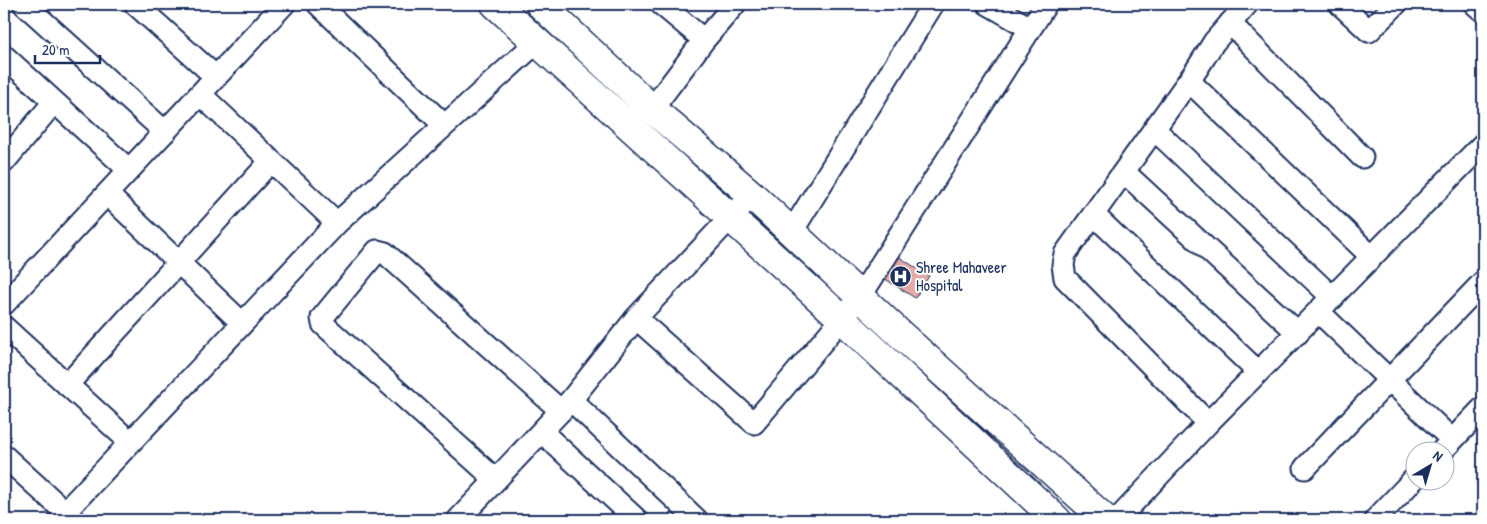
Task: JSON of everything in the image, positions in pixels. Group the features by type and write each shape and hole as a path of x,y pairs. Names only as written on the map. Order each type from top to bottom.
{"street":[{"path":"24,4 165,132"},
{"path":"135,4 216,77"},
{"path":"4,304 284,4"},
{"path":"318,4 444,125"},
{"path":"495,4 842,319 1057,520"},
{"path":"540,4 652,109 752,195 860,297 1106,520"},
{"path":"661,4 704,40"},
{"path":"652,109 704,40 735,4"},
{"path":"791,233 932,4"},
{"path":"988,4 1030,28"},
{"path":"636,318 754,423 860,297 1046,4"},
{"path":"1208,423 1065,278 1063,265 1065,254 1189,81 1214,42 1246,4"},
{"path":"1340,4 1369,31 1396,4"},
{"path":"1476,4 1483,11"},
{"path":"1230,23 1362,157"},
{"path":"4,456 70,516 130,442 336,223 537,42"},
{"path":"4,56 129,170"},
{"path":"1189,81 1372,257"},
{"path":"200,94 336,223"},
{"path":"4,162 54,102"},
{"path":"1154,130 1326,305 1443,442"},
{"path":"1117,520 1208,423 1483,144"},
{"path":"67,385 271,161"},
{"path":"1124,172 1298,333"},
{"path":"106,194 242,323"},
{"path":"458,520 566,406 636,318 752,195"},
{"path":"1094,215 1258,372"},
{"path":"496,480 323,324 322,318 377,252 385,253 566,406 696,520"},
{"path":"1305,468 1388,379 1483,282"},
{"path":"4,327 130,442"},
{"path":"1450,442 1483,408"},
{"path":"542,432 637,520"},
{"path":"1375,520 1404,490"}],"building":[{"path":"893,253 929,276 915,298 879,275"}],"place":[{"name":"Shree Mahaveer Hospital","path":"900,276"}]}
